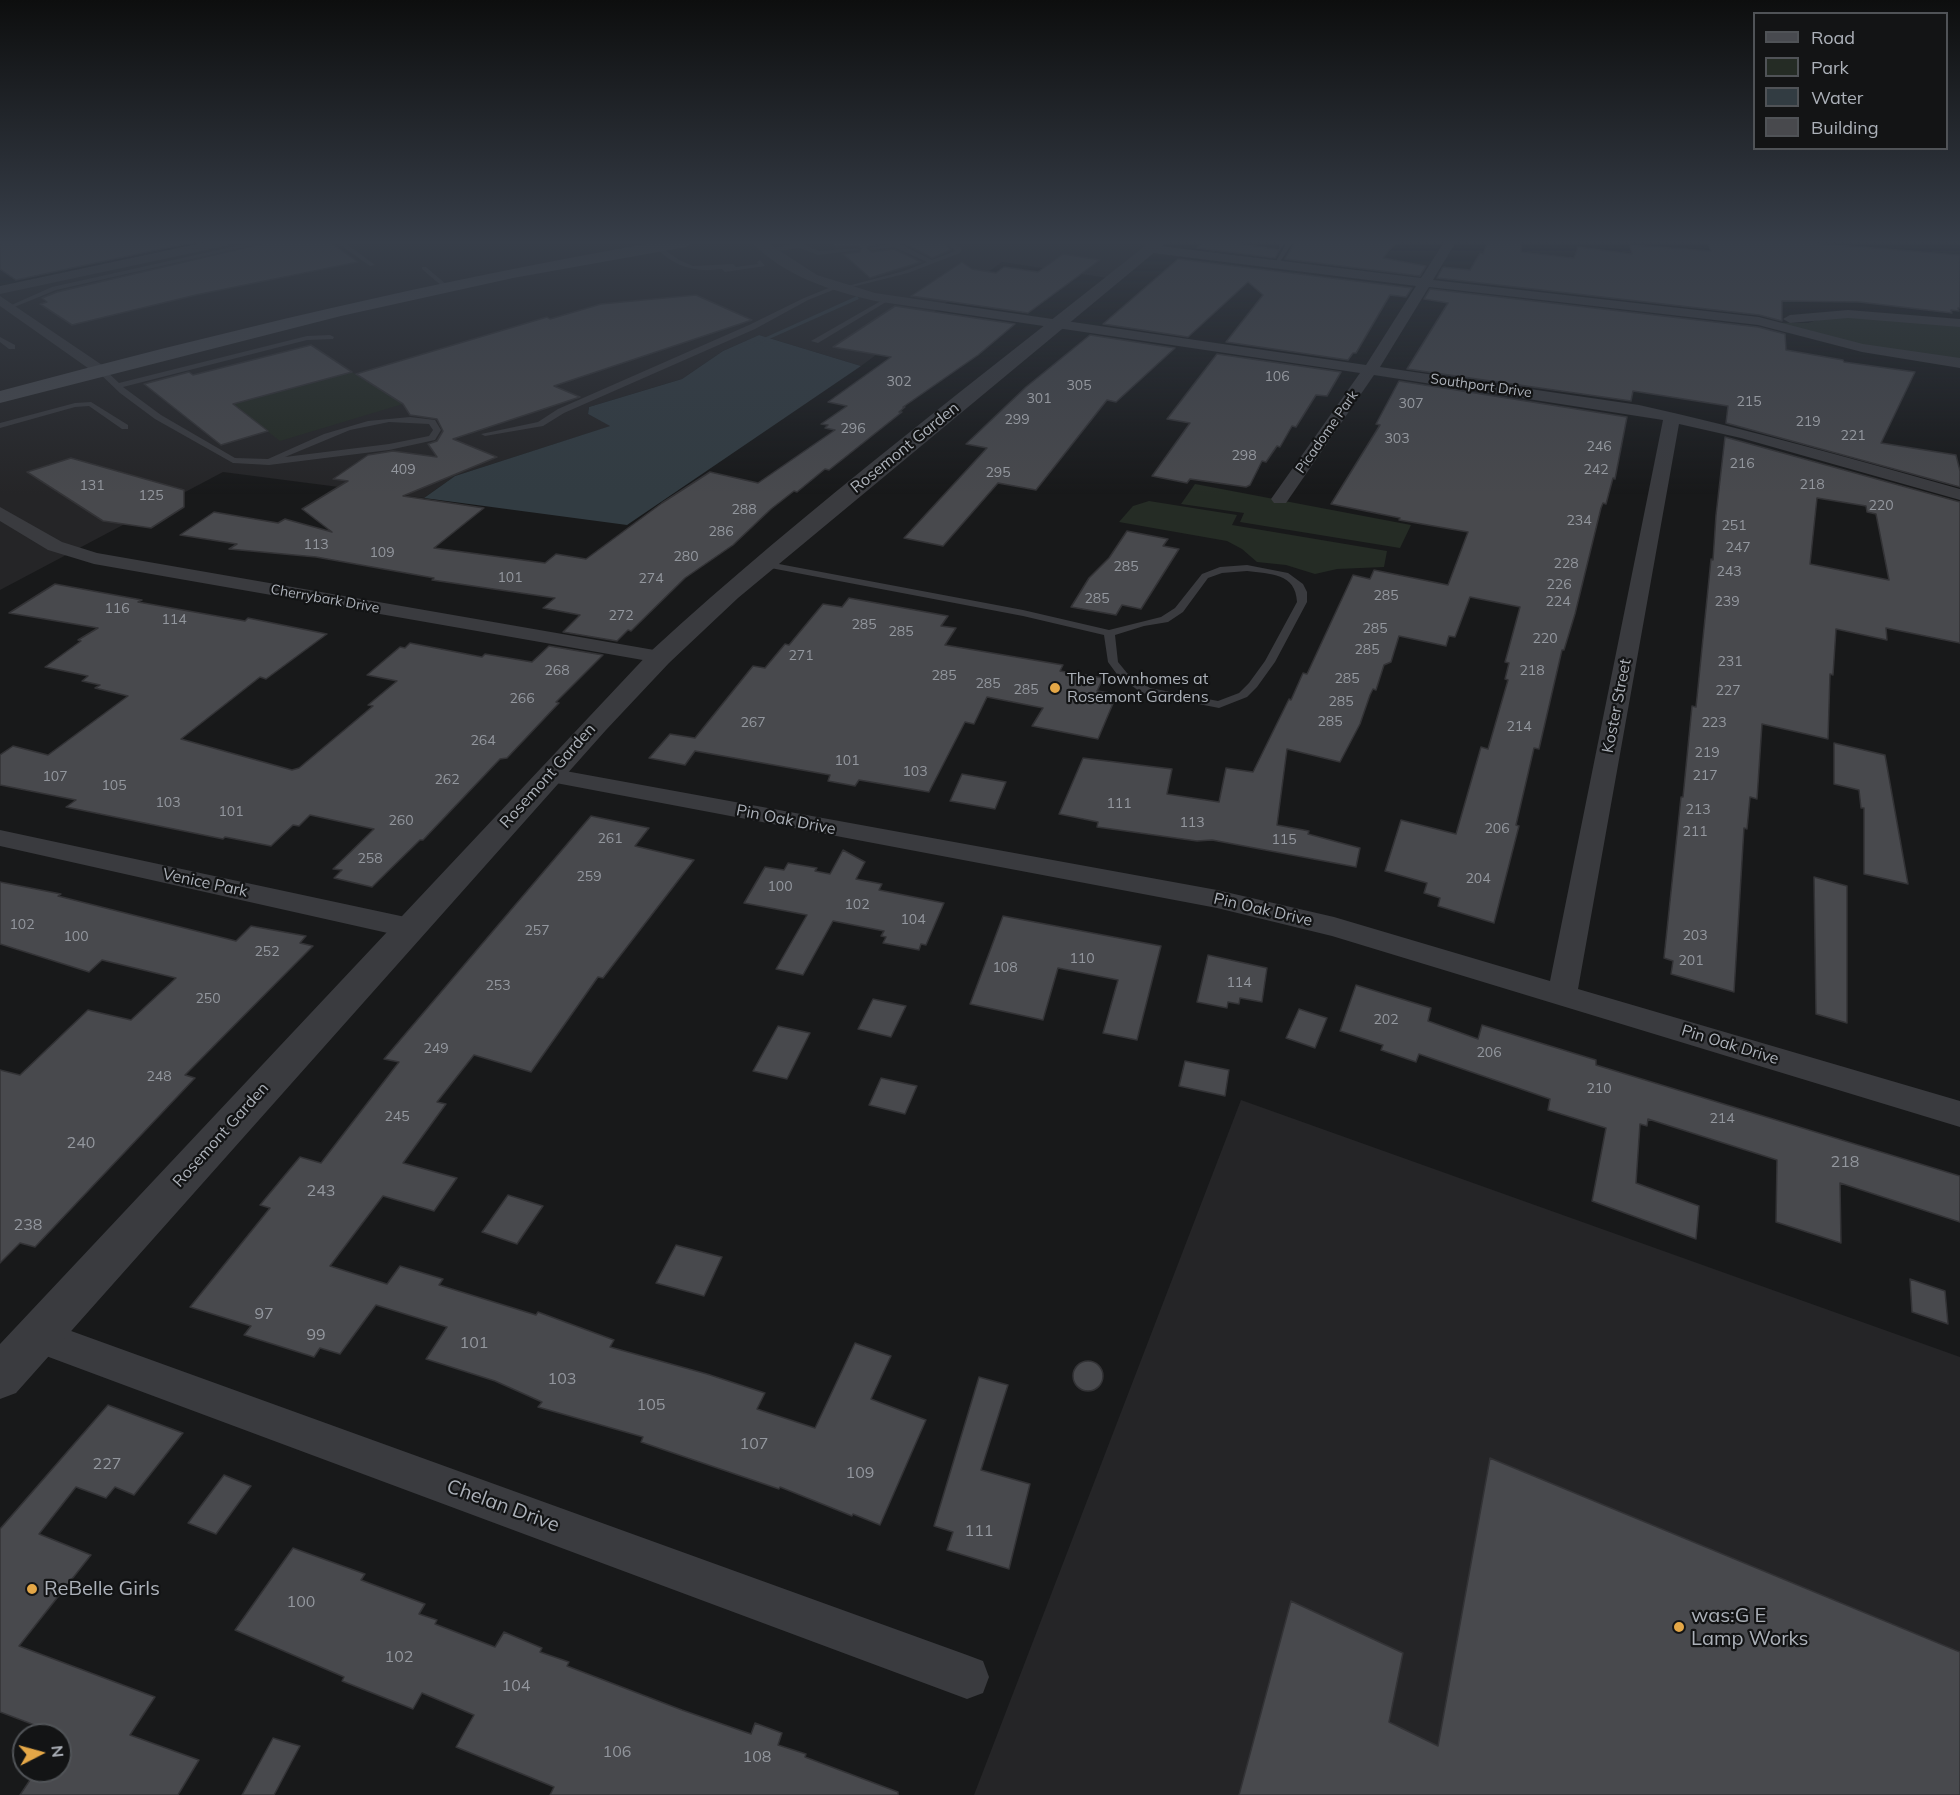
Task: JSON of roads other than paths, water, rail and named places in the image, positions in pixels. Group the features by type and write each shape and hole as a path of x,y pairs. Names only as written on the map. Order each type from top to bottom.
{"main road":[{"path":"0,397 272,326"}],"street":[{"path":"36,326 100,370"},
{"name":"Rosemont Garden","path":"0,1377 549,775 660,657 764,564 1056,326"},
{"name":"Southport Drive","path":"1062,326 1601,403 1745,434 1960,495"},
{"name":"Picadome Park","path":"1280,499 1399,326"},
{"path":"1777,326 1862,348 1960,363"},
{"name":"Koster Street","path":"1562,994 1672,417"},
{"name":"Cherrybark Drive","path":"1,515 55,546 94,558 660,657"},
{"name":"Pin Oak Drive","path":"549,775 1217,898 1334,927 1960,1114"},
{"name":"Venice Park","path":"0,838 410,928"},
{"name":"Chelan Drive","path":"38,1336 967,1677"}],"lane":[{"path":"485,434 540,424 561,411 755,326"},
{"path":"815,341 841,326"},
{"path":"118,386 307,338 330,337"},
{"path":"0,339 12,347"},
{"path":"100,370 158,417 233,460 269,462 389,447 432,438 437,430 432,422 411,417 382,420 321,437 269,462"},
{"path":"0,426 75,405 91,404 125,427"},
{"path":"764,564 808,575 1009,610 1109,633 1143,623 1164,620 1179,609 1205,576 1220,570 1247,568 1277,572 1297,581 1303,592 1302,602 1270,662 1253,685 1243,695 1219,705 1146,691 1123,675 1113,662 1109,633"}],"water":[{"path":"759,335 861,366 627,525 424,498 455,476 610,426 588,414 589,407 682,379 723,351"}],"waterway":[{"path":"756,343 795,326"}],"place":[{"name":"The Townhomes at Rosemont Gardens","path":"1055,688"},
{"name":"ReBelle Girls","path":"32,1589"},
{"name":"was:G E Lamp Works","path":"1679,1627"}]}
